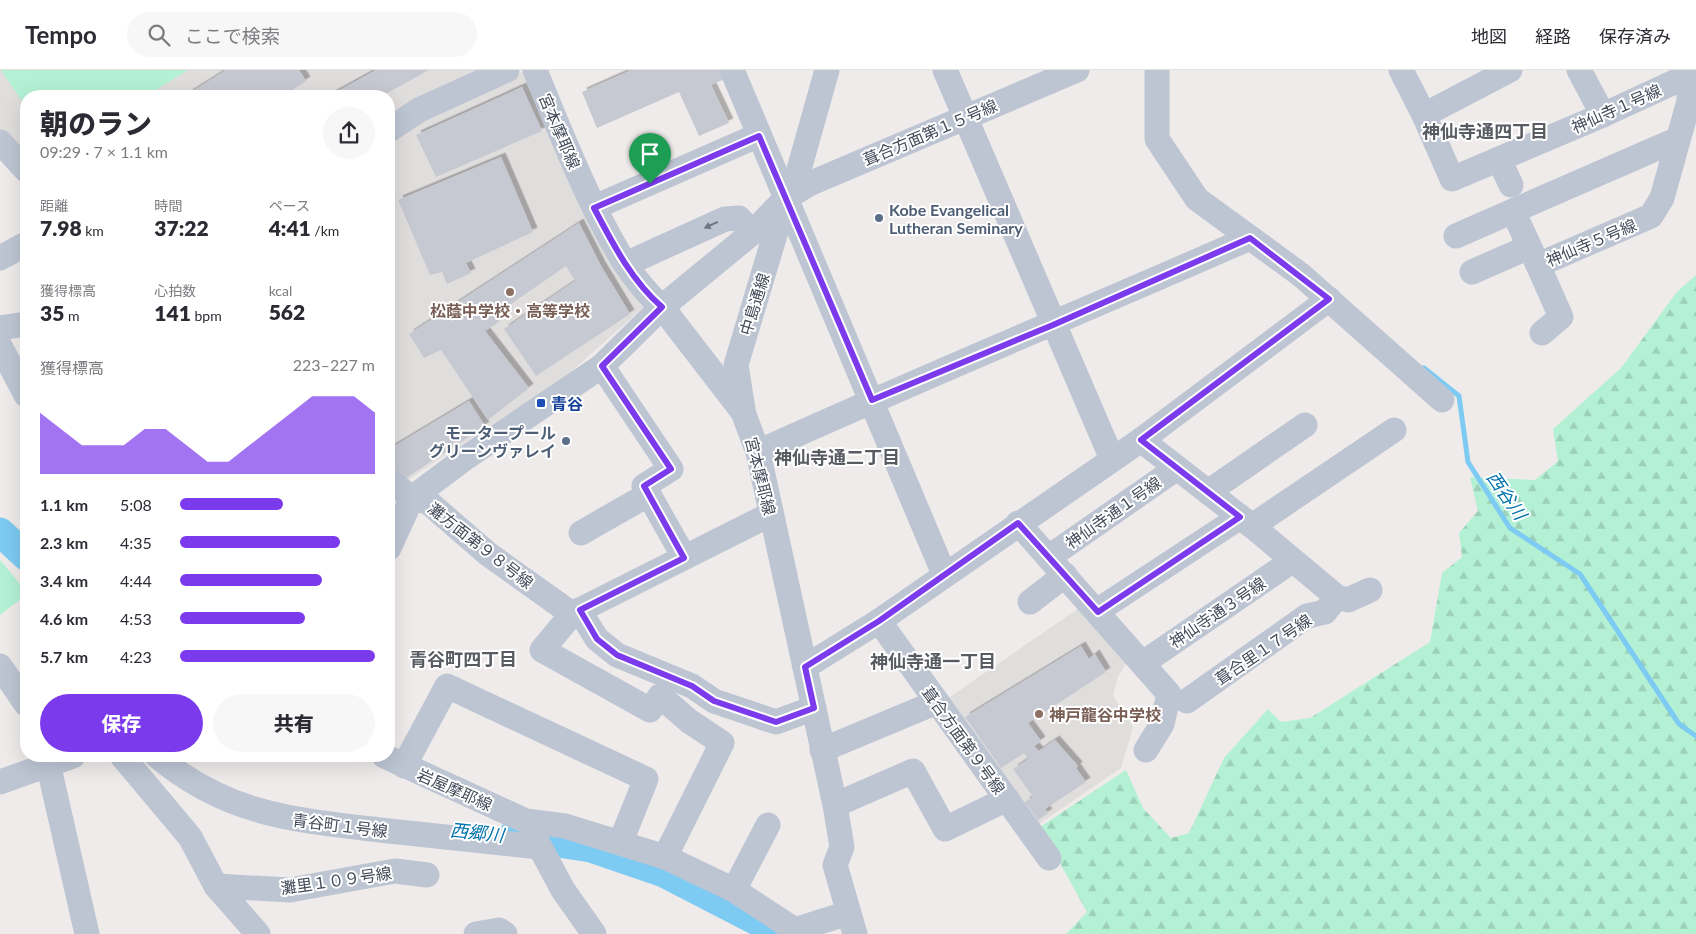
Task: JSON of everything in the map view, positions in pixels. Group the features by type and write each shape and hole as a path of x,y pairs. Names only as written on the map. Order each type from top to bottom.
{"street":[{"path":"395,126 419,110 507,70"},
{"name":"宮本摩耶線","path":"535,70 566,150 616,251 646,293 662,307 743,412 758,452 835,806 842,847 836,865 851,924"},
{"path":"732,70 944,574"},
{"path":"395,535 412,498 464,459 602,366 662,307 752,233 786,198 798,172 827,70"},
{"path":"945,70 1112,459"},
{"name":"葺合方面第１５号線","path":"786,198 809,184 1077,70"},
{"path":"1157,70 1157,140 1197,199 1329,299 1442,400"},
{"name":"神仙寺１号線","path":"1401,70 1424,115 1452,179 1603,115 1693,74"},
{"path":"1424,115 1510,70"},
{"path":"1579,70 1603,115"},
{"name":"神仙寺５号線","path":"1513,211 1533,256 1651,216 1662,198 1689,100 1693,74"},
{"path":"594,208 759,136"},
{"path":"1456,236 1678,140"},
{"path":"1499,158 1511,185"},
{"name":"中島通線","path":"743,412 736,365 786,198"},
{"path":"626,264 724,219 739,218 752,233"},
{"path":"758,452 872,400 1053,325 1250,238"},
{"path":"0,258 20,247"},
{"path":"1472,272 1533,256 1561,317 1542,334"},
{"path":"805,667 879,621 944,574 1141,440 1329,299"},
{"path":"0,328 20,325"},
{"path":"0,346 20,384"},
{"path":"602,366 671,469 644,486 684,558"},
{"path":"1208,492 1305,425"},
{"path":"1098,612 1394,430"},
{"path":"1141,440 1246,522 1337,597 1348,600 1370,590"},
{"name":"神仙寺通１号線","path":"1030,602 1057,566 1177,468"},
{"name":"灘方面第９８号線","path":"395,485 412,498 428,502 488,554 576,612 597,639 617,655 692,686 714,701 776,722 814,708"},
{"path":"581,533 649,494"},
{"path":"665,856 722,743 689,721 660,696 650,710 542,650 576,612 771,514"},
{"path":"1018,523 1169,694 1162,724 1146,750"},
{"name":"神仙寺通３号線","path":"1143,663 1292,561"},
{"name":"葺合里１７号線","path":"1187,701 1307,616 1325,612 1337,597"},
{"name":"葺合方面第９号線","path":"879,621 1049,858"},
{"path":"0,666 20,695"},
{"path":"395,760 447,686 646,779 620,842"},
{"path":"822,750 937,702"},
{"path":"0,782 60,762"},
{"path":"63,762 87,934"},
{"path":"127,762 190,837 216,886 258,934"},
{"name":"青谷町１号線","path":"164,762 177,772 213,793 265,814 309,822 531,832 565,826 665,856 734,890 795,930 851,924"},
{"name":"岩屋摩耶線","path":"395,762 531,832"},
{"path":"835,806 913,771 945,829 1006,799"},
{"path":"734,890 768,825"},
{"path":"531,832 564,890 594,934"},
{"name":"灘里１０９号線","path":"216,886 290,890 395,871 427,875"},
{"path":"476,934 499,930 505,934"}],"shaded area":[{"path":"0,70 487,70 395,117 395,90 20,90 20,152 0,130"},
{"name":"松蔭中学校・高等学校","path":"526,70 620,276 644,307 566,376 403,483 395,477 395,137 424,117"},
{"name":"神戸龍谷中学校","path":"1082,606 1129,659 1118,676 1113,696 1133,727 1121,768 1036,826 944,701"}],"green space":[{"path":"1,70 188,70 156,90 20,90 20,98"},
{"path":"1696,275 1696,934 1066,934 1087,912 1040,827 1126,770 1143,808 1171,838 1189,833 1224,758 1268,709 1281,722 1310,718 1430,642 1442,573 1462,557 1459,533 1478,511 1470,477 1535,480 1558,461 1553,429 1621,368 1676,293"},
{"path":"0,560 20,584 20,600 0,615"}],"building":[{"path":"226,70 299,70 306,81 292,90 194,90"},
{"path":"376,70 429,70 393,90 340,90"},
{"path":"632,70 723,70 727,78 711,85 729,123 699,136 679,92 597,128 582,92"},
{"path":"522,87 542,131 436,177 416,135"},
{"path":"501,157 533,232 466,263 471,273 447,284 442,272 430,275 398,200"},
{"path":"579,223 601,266 630,314 536,376 504,329 575,281 566,266 495,315 499,322 485,331 529,388 488,420 441,350 424,358 409,334"},
{"path":"469,401 485,426 403,480 395,468 395,445"},
{"path":"1081,646 1089,659 1095,654 1106,672 1028,723 1041,741 1034,746 1039,751 1055,740 1078,766 1076,768 1086,782 1045,809 1048,813 1038,820 1025,802 1033,797 1013,769 1028,759 1024,753 1001,768 965,717"}],"waterway":[{"name":"西谷川","path":"1424,368 1459,396 1468,462 1510,528 1580,574 1679,724 1696,736"},
{"name":"西郷川","path":"0,532 20,550"},
{"name":"西郷川","path":"512,836 591,848 664,873 757,921 773,934"}],"place":[{"name":"Kobe Evangelical Lutheran Seminary","path":"879,218"},
{"name":"松蔭中学校・高等学校","path":"510,292"},
{"name":"青谷","path":"541,403"},
{"name":"モータープール グリーンヴァレイ","path":"566,441"},
{"name":"神戸龍谷中学校","path":"1039,714"}],"district":[{"name":"神仙寺通四丁目","path":"1485,131"},
{"name":"神仙寺通二丁目","path":"837,457"},
{"name":"青谷町四丁目","path":"463,659"},
{"name":"神仙寺通一丁目","path":"933,661"}],"route":[{"path":"759,136 872,400 1053,325 1250,238 1301,275 1329,299 1141,440 1240,517 1098,612 1018,523 879,621 805,667 814,708 776,722 714,701 692,686 617,655 597,639 580,610 684,558 644,486 671,469 602,366 662,307 646,293 616,251 594,208 650,184 759,136"}]}
